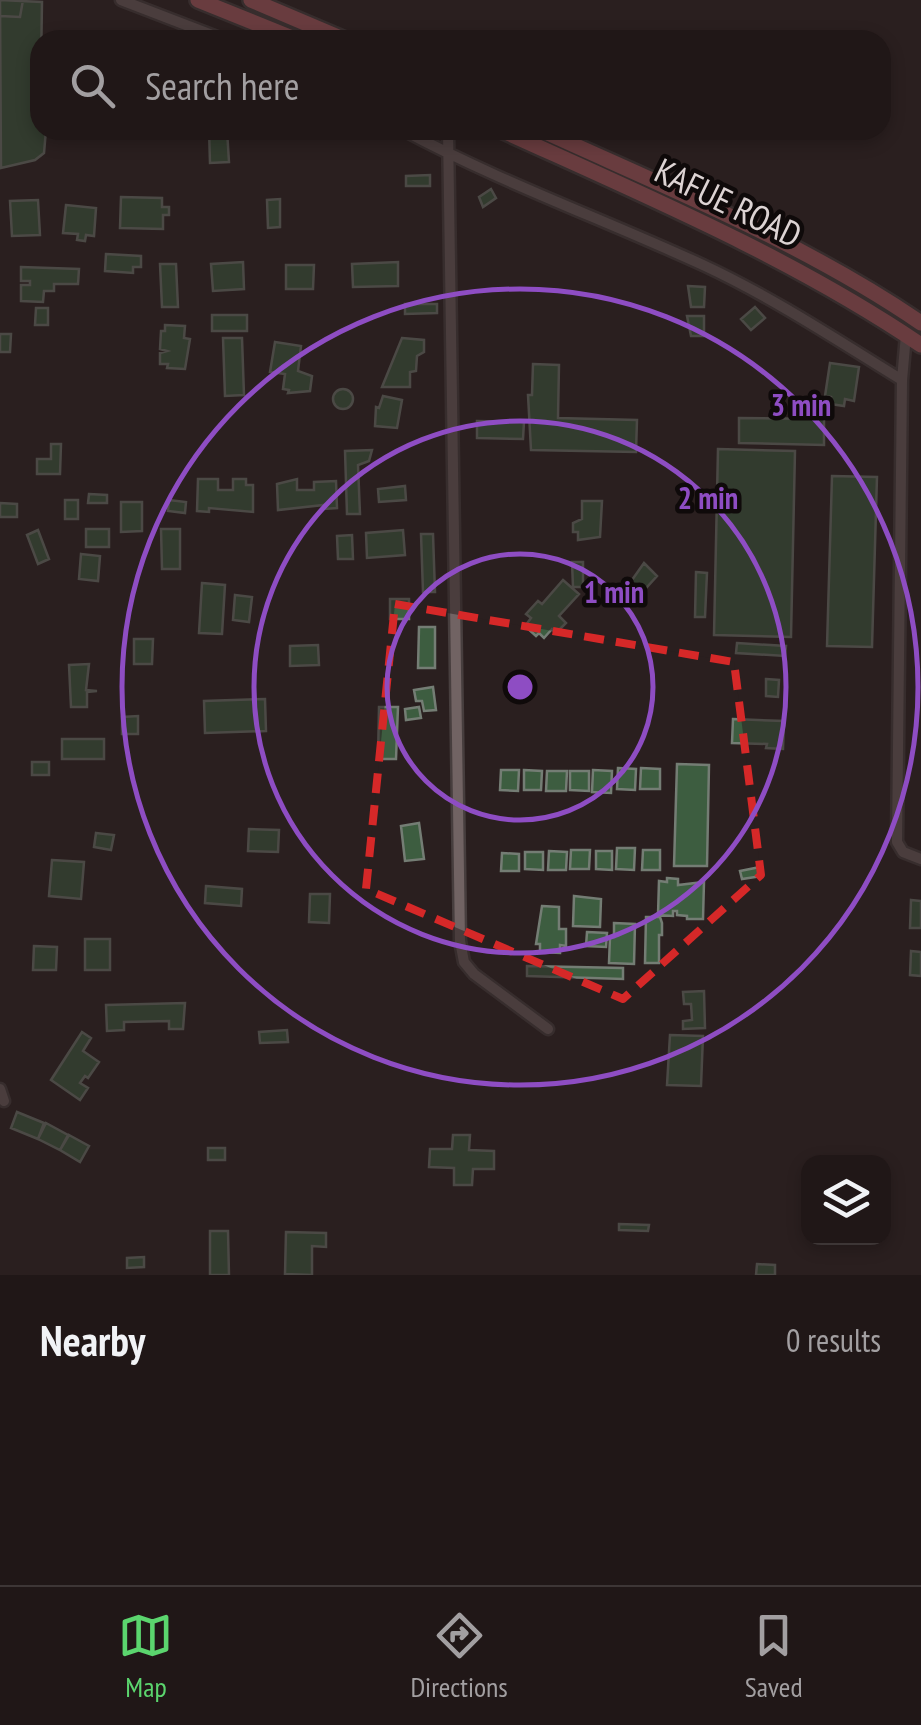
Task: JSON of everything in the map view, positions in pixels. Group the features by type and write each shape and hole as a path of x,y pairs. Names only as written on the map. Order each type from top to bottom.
{"main road":[{"path":"252,0 322,30"},
{"path":"202,2 271,30"},
{"name":"KAFUE ROAD","path":"523,140 675,209 837,291 921,345"},
{"name":"KAFUE ROAD","path":"563,140 776,239 856,282 921,324"}],"street":[{"path":"122,0 146,4 204,30"},
{"path":"200,28 202,2"},
{"path":"422,140 705,266 902,380"},
{"path":"448,140 460,941 464,962 474,974 548,1030"},
{"path":"906,335 902,380 897,842 903,852 921,860"},
{"path":"0,1089 4,1102"}],"highlighted area":[{"path":"395,604 734,662 761,875 623,999 366,889"}],"building":[{"path":"0,0 23,0 20,17 0,16"},
{"path":"0,0 42,2 42,30 30,30 30,140 45,140 44,153 35,160 1,168"},
{"path":"209,140 228,140 229,162 210,163"},
{"path":"430,175 430,186 406,186 406,176"},
{"path":"491,189 496,198 483,207 479,197"},
{"path":"121,197 162,198 162,207 169,207 169,215 163,215 163,229 120,228"},
{"path":"280,199 280,227 268,228 267,200"},
{"path":"38,200 40,235 12,236 10,201"},
{"path":"66,205 96,208 94,236 86,235 85,241 77,240 78,234 63,233"},
{"path":"106,254 141,256 141,267 133,267 133,273 105,271"},
{"path":"243,262 244,289 213,291 211,264"},
{"path":"398,262 398,286 353,287 352,264"},
{"path":"160,264 176,264 178,307 162,307"},
{"path":"286,265 314,265 313,289 286,289"},
{"path":"21,267 79,269 78,284 54,284 54,291 44,291 43,302 21,301 21,285 30,285 30,281 21,281"},
{"path":"688,286 705,287 704,307 691,307"},
{"path":"405,304 437,304 437,313 405,314"},
{"path":"755,307 765,318 751,330 741,319"},
{"path":"36,308 48,308 48,325 35,325"},
{"path":"212,315 247,315 247,331 212,331"},
{"path":"687,316 704,316 704,336 691,336"},
{"path":"165,325 185,326 184,338 190,339 185,369 160,364 160,353 167,351 160,349"},
{"path":"0,334 11,334 10,352 0,352"},
{"path":"223,338 242,338 244,395 225,396"},
{"path":"402,338 424,340 416,371 410,372 410,387 382,387"},
{"path":"275,342 301,346 298,371 312,376 310,391 288,393 283,389 285,374 270,372"},
{"path":"830,363 859,367 854,401 845,399 844,406 830,404 831,397 825,396"},
{"path":"533,364 559,365 558,418 637,420 636,452 531,450 528,395 532,395"},
{"path":"343,389 353,399 343,409 333,399"},
{"path":"383,396 402,400 397,428 375,426 376,407 379,408"},
{"path":"739,418 824,419 824,445 739,443"},
{"path":"477,421 524,422 523,439 477,438"},
{"path":"51,444 61,444 60,474 37,474 37,459 51,459"},
{"path":"718,449 795,451 791,637 714,635"},
{"path":"372,450 369,461 358,465 360,514 347,514 345,451"},
{"path":"832,476 877,477 872,647 827,646"},
{"path":"198,479 218,479 218,490 233,490 233,479 246,479 246,485 253,485 253,512 209,508 209,512 197,511"},
{"path":"297,479 297,490 314,490 314,482 336,481 337,508 324,509 324,505 278,510 277,484"},
{"path":"405,486 406,500 379,502 378,489"},
{"path":"89,494 107,495 107,503 88,503"},
{"path":"65,500 78,500 78,519 65,519"},
{"path":"169,500 186,502 185,513 168,511"},
{"path":"582,501 602,501 600,537 578,540 578,532 573,532 573,523 582,519"},
{"path":"121,502 142,502 142,531 121,532"},
{"path":"0,503 17,504 17,517 0,517"},
{"path":"86,529 109,529 109,547 86,547"},
{"path":"161,529 180,529 180,569 162,569"},
{"path":"38,530 49,559 38,564 27,535"},
{"path":"403,530 405,555 367,558 366,533"},
{"path":"421,534 433,534 435,592 423,592"},
{"path":"352,535 353,559 338,559 337,536"},
{"path":"81,554 100,556 98,581 79,579"},
{"path":"572,562 583,562 583,587 573,587"},
{"path":"644,563 657,576 638,597 627,587"},
{"path":"696,572 707,573 705,617 695,617"},
{"path":"563,580 579,594 559,616 566,623 556,633 552,629 544,638 539,633 536,636 525,626 531,618 526,614 538,601 542,604"},
{"path":"202,583 225,585 222,634 199,633"},
{"path":"235,595 252,597 249,622 233,620"},
{"path":"390,599 409,599 409,619 390,619"},
{"path":"419,627 435,627 435,668 418,668"},
{"path":"134,639 153,639 152,664 134,664"},
{"path":"737,643 786,646 785,656 736,653"},
{"path":"318,645 319,665 290,666 290,646"},
{"path":"89,664 86,690 97,691 87,692 87,707 71,707 69,665"},
{"path":"766,679 779,680 778,697 766,696"},
{"path":"433,687 436,710 424,711 414,690"},
{"path":"265,699 266,731 205,733 204,701"},
{"path":"379,707 398,707 396,759 378,759"},
{"path":"419,707 421,718 406,720 405,709"},
{"path":"138,716 138,734 122,734 122,717"},
{"path":"733,719 784,721 783,749 766,748 767,744 732,743"},
{"path":"62,739 104,739 104,759 62,759"},
{"path":"32,762 49,762 49,775 32,775"},
{"path":"677,764 709,765 707,866 674,866"},
{"path":"618,768 636,769 635,790 617,789"},
{"path":"641,768 660,769 660,789 640,789"},
{"path":"501,770 519,770 518,791 500,790"},
{"path":"524,770 542,771 541,790 524,790"},
{"path":"593,770 612,771 611,793 592,792"},
{"path":"547,771 567,771 566,791 546,791"},
{"path":"570,771 589,771 589,791 570,790"},
{"path":"419,823 424,859 405,861 401,826"},
{"path":"249,829 279,830 278,852 248,851"},
{"path":"96,833 114,835 111,850 94,847"},
{"path":"617,848 635,848 634,870 616,869"},
{"path":"571,850 590,850 589,869 570,869"},
{"path":"643,850 660,850 660,870 642,870"},
{"path":"549,851 567,852 566,870 548,870"},
{"path":"596,851 612,851 612,870 596,869"},
{"path":"525,852 543,852 543,870 525,869"},
{"path":"502,853 519,854 519,871 501,871"},
{"path":"52,860 84,862 81,899 49,896"},
{"path":"760,867 762,876 742,879 740,871"},
{"path":"667,878 678,879 678,885 704,882 703,919 687,919 677,915 677,911 673,911 673,916 658,915 659,881 667,882"},
{"path":"206,886 242,889 241,906 205,903"},
{"path":"310,894 330,894 329,923 309,922"},
{"path":"574,896 601,899 600,927 573,926"},
{"path":"911,900 921,901 921,928 910,928"},
{"path":"542,906 559,907 559,929 566,929 566,946 560,945 560,953 540,952 540,944 536,944"},
{"path":"646,917 660,917 662,923 659,963 645,963"},
{"path":"614,923 635,924 634,964 609,963"},
{"path":"587,932 607,933 606,947 586,946"},
{"path":"85,939 110,939 110,970 85,970"},
{"path":"34,946 57,947 56,970 33,970"},
{"path":"911,951 921,952 921,976 910,975"},
{"path":"527,966 623,968 623,979 527,976"},
{"path":"704,991 705,1028 683,1029 683,1021 692,1020 691,1004 684,1004 683,992"},
{"path":"185,1003 183,1029 169,1029 169,1021 124,1022 124,1030 107,1031 106,1005"},
{"path":"287,1030 288,1042 260,1043 259,1032"},
{"path":"82,1032 91,1038 83,1051 99,1062 80,1083 88,1088 80,1100 51,1080"},
{"path":"670,1035 703,1036 701,1086 667,1085"},
{"path":"17,1112 44,1123 38,1139 11,1128"},
{"path":"46,1123 68,1135 60,1150 38,1139"},
{"path":"69,1135 89,1146 80,1162 60,1150"},
{"path":"453,1135 470,1135 469,1150 494,1151 494,1169 473,1169 472,1185 454,1185 454,1168 429,1167 430,1149 452,1149"},
{"path":"208,1148 225,1148 225,1160 208,1160"},
{"path":"619,1224 649,1225 648,1231 619,1230"},
{"path":"210,1231 228,1231 229,1275 210,1275"},
{"path":"286,1232 326,1233 326,1247 312,1246 312,1275 285,1274"},
{"path":"144,1257 144,1267 127,1268 127,1258"},
{"path":"757,1264 775,1265 775,1275 756,1275"}]}
